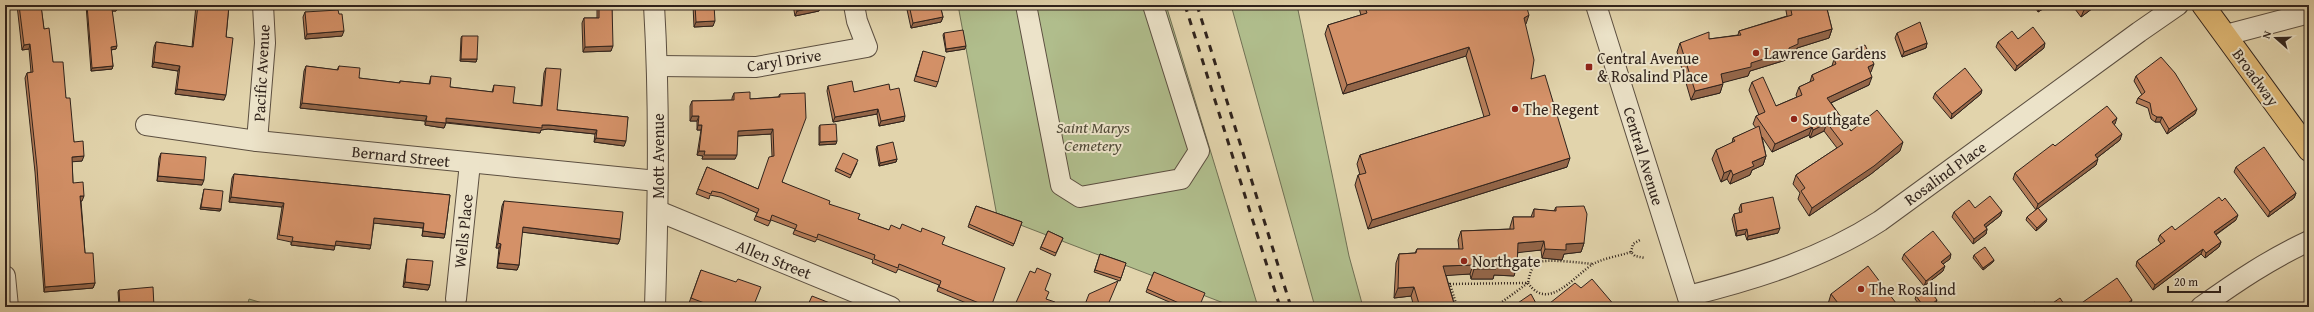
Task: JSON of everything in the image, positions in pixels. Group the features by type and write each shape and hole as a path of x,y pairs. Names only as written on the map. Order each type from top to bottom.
{"main road":[{"name":"Broadway","path":"2203,5 2309,150"}],"street":[{"name":"Pacific Avenue","path":"257,141 265,43 263,5"},
{"name":"Mott Avenue","path":"654,5 658,66 658,211 655,307"},
{"name":"Caryl Drive","path":"658,66 756,67 867,47 857,20 854,5"},
{"path":"1026,5 1061,185 1080,197 1181,179 1199,151 1153,5"},
{"name":"Central Avenue","path":"1596,5 1690,301"},
{"name":"Rosalind Place","path":"1690,301 1728,286 1800,263 1850,240 1880,221 2138,32 2178,5"},
{"path":"2226,36 2309,13"},
{"name":"Bernard Street","path":"146,125 257,141 657,181"},
{"name":"Wells Place","path":"456,299 470,163"},
{"name":"Allen Street","path":"658,211 891,307"},
{"path":"2201,307 2244,276 2309,241"},
{"path":"5,276 8,307"}],"path":[{"path":"1631,252 1633,244 1640,240"},
{"path":"1631,252 1635,256 1645,258"},
{"path":"1594,264 1545,261 1537,263 1530,272 1528,283 1533,291 1540,295 1550,295 1594,264 1631,252"},
{"path":"1458,307 1450,284 1528,283"},
{"path":"1496,307 1528,283"}],"green space":[{"name":"Saint Marys Cemetery","path":"958,5 1166,5 1258,307 1234,307 997,216"},
{"path":"1231,5 1297,5 1349,256 1363,307 1315,307"},
{"path":"249,299 276,307 247,307"}],"building":[{"path":"19,5 41,5 44,29 49,28 53,62 63,62 66,98 70,98 74,142 83,141 84,156 72,157 73,183 83,182 84,196 80,196 85,253 93,253 95,283 45,287 37,167 27,73 33,72 30,44 24,45"},
{"path":"87,5 116,5 117,9 112,9 117,46 111,47 113,66 92,68"},
{"path":"198,5 229,5 226,37 233,38 226,95 177,89 180,66 154,62 156,42 193,47"},
{"path":"599,5 612,5 613,46 585,47 584,18 599,18"},
{"path":"695,5 714,5 715,21 696,22"},
{"path":"796,5 820,5 820,6 797,11"},
{"path":"909,5 940,5 943,17 913,23"},
{"name":"The Regent","path":"1364,5 1526,5 1529,15 1524,18 1534,60 1531,79 1545,75 1570,158 1372,220 1358,175 1366,173 1360,155 1490,115 1469,47 1347,85 1328,25 1367,13"},
{"name":"Lawrence Gardens","path":"1790,5 1826,5 1832,29 1798,39 1798,44 1789,48 1789,51 1751,63 1751,67 1721,74 1723,84 1695,91 1680,43 1709,32 1709,39 1741,35 1739,31 1792,15"},
{"path":"2036,5 2046,5 2039,9"},
{"path":"2079,5 2091,5 2084,10"},
{"path":"338,10 339,14 342,14 344,31 307,34 305,12"},
{"path":"1920,22 1927,43 1904,52 1897,33"},
{"path":"2033,27 2045,43 2017,66 1998,42 2012,31 2018,39"},
{"path":"963,30 966,46 946,49 944,33"},
{"path":"462,36 478,36 477,59 461,59"},
{"path":"1865,45 1874,64 1868,67 1872,77 1827,98 1851,131 1877,110 1903,142 1874,166 1812,208 1801,191 1805,188 1796,175 1843,144 1827,123 1813,130 1812,127 1775,144 1756,116 1765,112 1752,82 1763,77 1776,106 1802,95 1799,87 1814,80 1812,75 1836,64 1834,59"},
{"path":"923,51 945,57 938,82 916,76"},
{"path":"2161,57 2175,73 2197,109 2169,129 2162,117 2157,117 2152,114 2150,103 2138,98 2145,92 2136,76"},
{"path":"306,66 338,70 339,66 360,68 359,78 400,83 400,81 430,84 431,76 451,78 450,87 493,92 494,85 515,87 513,103 542,106 546,68 561,69 557,110 628,117 626,141 596,138 597,130 549,125 542,125 542,128 446,118 446,123 426,121 427,116 302,103"},
{"path":"1965,68 1982,90 1952,114 1935,93"},
{"path":"852,81 854,92 889,84 890,90 899,88 905,116 881,121 878,109 835,117 828,86"},
{"path":"750,92 750,99 780,97 780,94 805,93 806,118 782,182 830,201 829,204 860,214 858,219 889,230 891,225 900,229 902,224 921,232 922,228 945,237 942,244 1005,268 991,307 939,287 941,281 899,264 898,268 874,259 875,255 818,234 817,238 795,230 797,225 772,215 770,221 756,216 759,209 722,193 712,191 711,194 698,189 707,167 758,189 769,157 774,156 773,129 738,131 737,155 704,155 705,151 699,151 702,125 698,125 699,116 692,116 692,101 734,100 734,93"},
{"path":"2107,106 2117,118 2112,122 2122,134 2095,155 2098,159 2038,204 2015,173 2053,144 2055,146"},
{"path":"836,124 837,141 820,142 820,125"},
{"path":"1759,126 1766,156 1752,162 1754,166 1733,175 1731,170 1724,173 1716,150 1735,141 1733,138"},
{"path":"893,142 897,159 880,163 877,146"},
{"path":"2264,147 2296,193 2270,212 2236,167"},
{"path":"161,153 206,157 204,180 158,176"},
{"path":"843,153 858,160 851,175 836,168"},
{"path":"234,174 450,195 445,234 423,231 424,223 374,218 371,245 336,241 335,246 292,241 293,237 279,235 284,203 231,197"},
{"path":"204,189 223,191 221,209 201,207"},
{"path":"1990,196 2002,211 1984,225 1987,229 1974,239 1954,212 1969,200 1975,208"},
{"path":"1773,197 1780,228 1748,236 1747,229 1737,231 1734,214 1742,212 1741,204"},
{"path":"2219,197 2222,201 2225,198 2238,215 2214,232 2221,242 2206,253 2203,249 2155,285 2137,261 2165,241 2160,235 2172,226 2175,230"},
{"path":"504,201 623,212 620,239 523,227 519,265 498,263 501,244 498,243"},
{"path":"976,206 1022,222 1014,244 969,224"},
{"name":"Northgate","path":"1584,206 1587,214 1584,243 1566,244 1566,250 1545,249 1544,241 1518,243 1517,266 1496,265 1496,269 1474,269 1473,265 1443,266 1455,307 1420,307 1414,287 1398,288 1399,254 1416,253 1417,249 1463,249 1461,231 1514,229 1513,217 1534,217 1534,209 1556,211 1556,207"},
{"path":"2038,208 2047,219 2037,228 2027,217"},
{"path":"1048,231 1063,238 1056,253 1041,247"},
{"path":"1933,231 1951,254 1941,262 1945,266 1926,281 1904,254"},
{"path":"1985,247 1994,260 1983,268 1974,255"},
{"path":"1100,254 1126,263 1121,278 1095,270"},
{"path":"407,259 433,261 430,285 405,282"},
{"name":"The Rosalind","path":"1868,266 1899,307 1841,307 1831,294"},
{"path":"1037,268 1051,274 1045,290 1049,292 1046,299 1055,302 1053,307 1014,307 1030,271 1035,273"},
{"path":"701,270 736,282 738,279 761,287 753,307 715,307 691,298"},
{"path":"1154,272 1205,293 1199,307 1188,307 1147,289"},
{"path":"2117,278 2132,300 2122,307 2076,307"},
{"path":"1592,279 1615,306 1614,307 1545,307 1575,283 1581,288"},
{"path":"1118,281 1107,307 1084,307 1089,294"},
{"path":"153,287 154,307 120,307 119,290"},
{"path":"1928,288 1937,300 1928,307 1924,307 1916,296"},
{"path":"1531,294 1538,307 1512,307"},
{"path":"812,296 840,307 807,307"},
{"path":"2060,298 2066,307 2047,307"},
{"path":"2035,302 2039,307 2027,307"},
{"path":"1509,304 1512,307 1504,307"}],"railway":[{"path":"1185,5 1280,307"},
{"path":"1197,5 1291,307"}],"place":[{"name":"Lawrence Gardens","path":"1756,53"},
{"name":"Central Avenue & Rosalind Place","path":"1589,67"},
{"name":"The Regent","path":"1515,109"},
{"name":"Southgate","path":"1794,119"},
{"name":"Northgate","path":"1464,261"},
{"name":"The Rosalind","path":"1861,289"}]}
